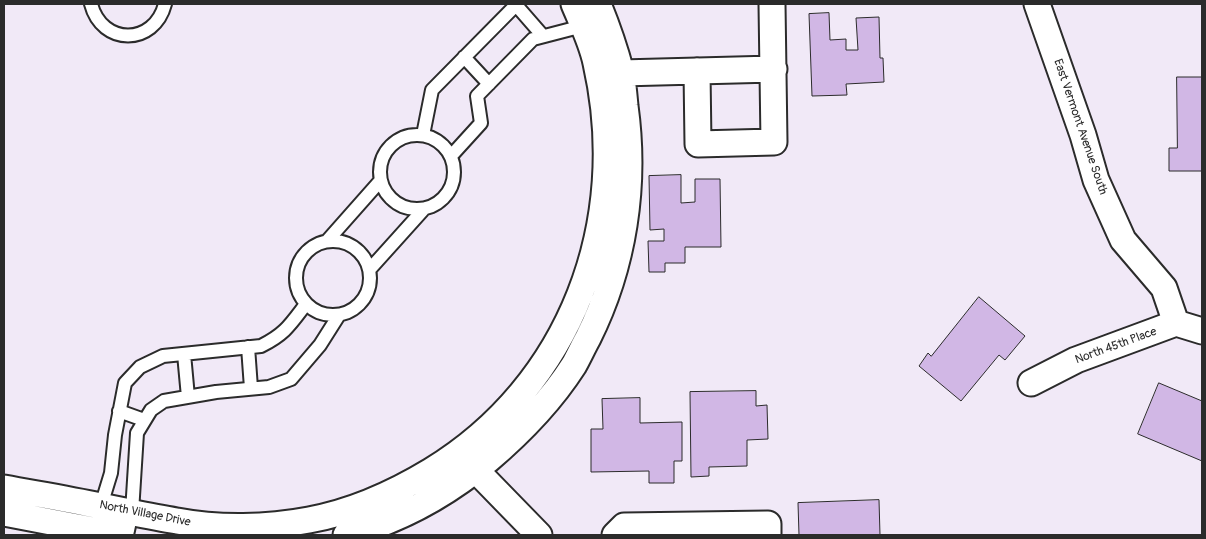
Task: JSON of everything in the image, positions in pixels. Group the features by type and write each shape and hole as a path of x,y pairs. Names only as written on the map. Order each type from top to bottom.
{"street":[{"name":"North Village Drive","path":"4,488 101,506 130,524 180,522 218,526 248,526 307,521 335,515 378,500 509,443 533,418 575,364 609,289 620,249 627,205 629,131 610,77 608,28 598,4"},
{"path":"697,71 698,144 774,142 772,4"},
{"name":"East Vermont Avenue South","path":"1038,4 1083,135 1096,180 1123,240 1164,288 1176,323"},
{"name":"North Village Drive","path":"579,15 596,62 610,77"},
{"path":"610,77 697,71 774,69"},
{"path":"1176,323 1202,331"},
{"name":"North 45th Place","path":"1031,383 1076,360 1176,323"},
{"name":"North Village Drive","path":"346,535 385,523 415,510 446,492 467,462"},
{"path":"467,462 539,535"},
{"name":"North Village Drive","path":"4,513 107,533"},
{"path":"615,535 624,526 671,530 768,524 768,535"}],"lane":[{"path":"91,4 100,24 110,31 122,35 134,35 146,31 156,23 165,4"},
{"path":"423,135 432,90 517,4 543,36"},
{"path":"451,156 481,123 477,96 533,40 579,15"},
{"path":"464,57 489,84"},
{"path":"423,135 430,136 441,142 454,163 455,175 452,187 445,198 436,205 424,209 412,209 400,206 390,198 381,180 381,163 386,152 394,142 405,136 423,135"},
{"path":"327,241 381,180"},
{"path":"370,269 424,209"},
{"path":"327,241 345,242 356,248 365,258 370,269 371,281 368,293 361,304 351,311 339,315 327,315 315,311 306,304 299,294 296,282 296,269 301,257 310,248 327,241"},
{"path":"107,533 101,506 111,473 115,435 125,383 140,367 163,356 261,346 286,331 306,304"},
{"path":"130,524 137,433 151,410 164,401 269,387 291,379 320,345 339,315"},
{"path":"248,348 251,388"},
{"path":"184,354 188,397"},
{"path":"119,411 144,420"}],"building":[{"path":"829,13 830,40 846,39 846,50 858,50 856,18 879,17 880,58 883,58 884,82 846,84 847,95 812,96 809,14"},
{"path":"1177,77 1202,77 1202,171 1169,171 1169,148 1177,148"},
{"path":"681,175 681,203 695,202 695,179 720,179 721,247 685,247 685,263 665,263 665,272 649,272 648,241 664,241 664,229 650,230 649,176"},
{"path":"979,297 1025,336 1005,360 999,355 961,401 919,366 928,353 931,356"},
{"path":"1159,383 1202,401 1202,461 1138,434"},
{"path":"756,391 756,406 767,405 768,439 747,440 747,466 709,467 709,476 691,477 690,392"},
{"path":"640,398 640,423 682,422 682,461 674,461 674,483 649,483 649,471 591,472 591,429 603,429 602,399"},
{"path":"879,500 880,535 799,535 798,503"}]}
